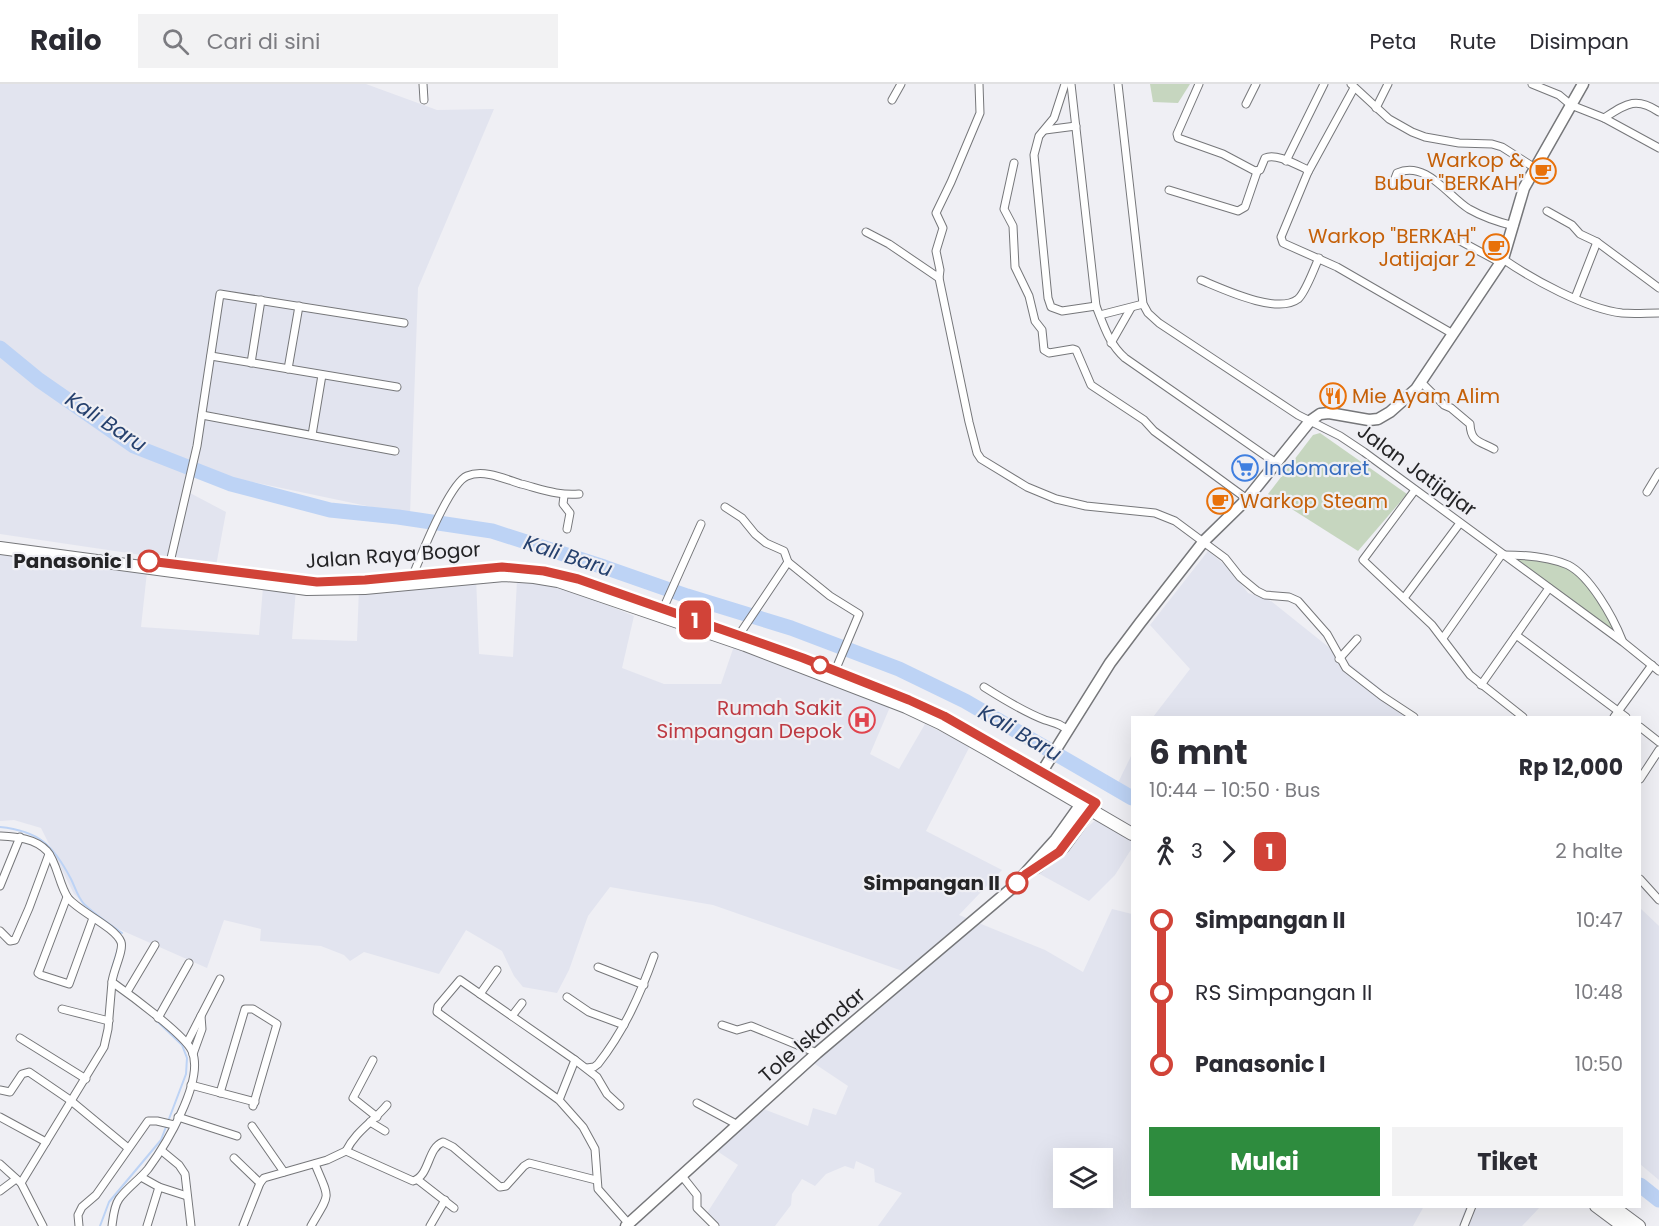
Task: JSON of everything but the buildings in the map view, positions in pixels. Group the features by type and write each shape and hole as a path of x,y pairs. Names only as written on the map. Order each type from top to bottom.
{"highway":[{"name":"Jalan Raya Bogor","path":"0,540 329,590 485,568 544,571 570,577 663,609 742,631 837,665 927,708 1042,771 1131,833"},
{"name":"Jalan Raya Bogor","path":"0,548 169,567"},
{"name":"Jalan Raya Bogor","path":"412,579 504,575 534,577 571,585 745,645 863,689 1042,771"},
{"name":"Jalan Raya Bogor","path":"1089,803 1131,824"},
{"path":"1600,1208 1630,1224"},
{"path":"1614,1208 1630,1224"}],"street":[{"path":"423,84 424,100"},
{"path":"892,100 901,84"},
{"path":"979,84 980,113 936,213 943,228 936,251 940,270 939,278 969,422 977,453 981,459 1043,495 1076,504 1155,513 1175,521 1225,558 1242,579 1257,591 1265,595 1289,597 1298,601 1327,634 1346,668 1413,716"},
{"path":"1065,84 1054,118 1037,141 1034,165 1050,307 1062,311 1096,306"},
{"path":"1071,84 1096,306 1111,343 1125,358 1276,463"},
{"path":"1100,315 1143,304 1118,84"},
{"path":"1198,84 1182,119 1177,134 1178,138 1223,154 1257,172"},
{"path":"1246,104 1256,84"},
{"path":"1286,161 1324,84"},
{"path":"1376,108 1388,84"},
{"path":"1533,84 1559,96 1571,105 1604,118 1659,148"},
{"path":"1042,771 1110,663 1204,541 1247,499 1310,421 1320,414 1329,413 1369,420 1378,419 1390,412 1421,382 1502,261 1524,188 1582,84"},
{"path":"1452,334 1319,258 1285,245 1281,241 1308,172 1353,86 1389,119 1412,132 1425,137 1459,143 1492,144 1502,147 1536,168"},
{"path":"1604,118 1642,102 1659,112"},
{"path":"1045,130 1076,126"},
{"path":"1169,190 1238,211 1245,207 1257,172 1267,156 1286,161 1308,172"},
{"path":"1014,163 1004,209 1012,226 1015,267 1029,296 1035,321 1042,330 1044,350 1049,353 1076,350 1091,385 1144,420 1162,437 1247,499"},
{"path":"1392,186 1397,173 1402,171 1422,173 1437,180 1451,196 1470,209 1493,220 1514,226"},
{"path":"1546,211 1566,221 1580,234 1597,242 1659,288"},
{"path":"866,232 889,244 939,278"},
{"path":"1450,236 1575,298 1620,313 1659,313"},
{"path":"1575,298 1597,242"},
{"path":"1201,280 1262,302 1288,304 1300,298 1319,258"},
{"path":"169,567 197,446 220,294 404,323"},
{"path":"251,363 261,300"},
{"name":"Jalan Jatijajar","path":"1143,304 1148,313 1159,323 1310,421 1352,444 1623,642 1659,671"},
{"path":"288,369 299,306"},
{"path":"1111,343 1131,308"},
{"path":"211,356 397,387"},
{"path":"312,435 322,375"},
{"path":"1421,382 1444,405 1470,424 1472,437 1494,449"},
{"path":"202,415 395,451"},
{"path":"1647,492 1658,473"},
{"path":"412,579 446,501 457,484 468,476 487,474 564,496 579,494"},
{"path":"1415,490 1364,560 1443,638 1461,665 1480,685 1522,716"},
{"path":"564,496 563,504 570,513 567,529"},
{"path":"725,507 742,518 765,543 784,551 788,562 830,596 859,614 837,665"},
{"path":"1404,598 1460,523"},
{"path":"663,609 701,524"},
{"path":"1443,638 1502,554 1526,555 1560,562 1577,571 1614,622 1623,642"},
{"path":"742,631 788,562"},
{"path":"1480,685 1549,588"},
{"path":"1516,635 1616,714 1652,665"},
{"path":"1340,659 1357,639"},
{"path":"984,687 1045,720 1062,724 1067,730"},
{"path":"1641,728 1659,741"},
{"path":"1641,777 1659,750"},
{"name":"Tole Iskandar","path":"627,1225 817,1053 1026,874 1059,852 1089,803"},
{"path":"0,836 21,837 38,845 49,854 67,897 121,942 114,969 104,1047 46,1142 18,1181 0,1191"},
{"path":"0,886 21,837"},
{"path":"0,931 10,941 15,940 49,854"},
{"path":"1641,880 1659,900"},
{"path":"67,897 39,968 38,972 41,975 69,984 93,918"},
{"path":"127,992 155,945"},
{"path":"587,1068 598,1064 624,1025 644,985 654,956"},
{"path":"158,1018 189,963"},
{"path":"598,967 644,985"},
{"path":"480,994 497,970"},
{"path":"187,1043 220,979"},
{"path":"620,1106 607,1094 597,1077 587,1068 460,980 438,1006 437,1012 559,1100 583,1127 591,1140 597,1158 596,1180 601,1193 627,1225"},
{"path":"112,982 187,1043 193,1054 195,1067 191,1085 172,1122 162,1151 118,1200 112,1226"},
{"path":"567,997 589,1012 624,1025"},
{"path":"512,1016 522,1003"},
{"path":"191,1085 254,1104 277,1024 249,1008 245,1009 220,1093"},
{"path":"62,1009 109,1021"},
{"path":"193,1054 202,1029 201,1016"},
{"path":"722,1024 737,1030 751,1026 817,1053"},
{"path":"20,1038 86,1079"},
{"path":"373,1060 353,1098 377,1117"},
{"path":"559,1100 574,1060"},
{"path":"0,1090 10,1092 22,1074 29,1072 70,1100 128,1148"},
{"path":"697,1103 738,1125"},
{"path":"243,1226 264,1178 315,1164 346,1151 355,1136 387,1105"},
{"path":"0,1117 46,1142"},
{"path":"78,1226 80,1210 96,1195 148,1122 172,1122 237,1136"},
{"path":"370,1122 385,1131"},
{"path":"252,1126 284,1172"},
{"path":"418,1180 437,1146 443,1142 453,1147 500,1187 506,1186 525,1166 531,1163 596,1180"},
{"path":"162,1151 185,1173 191,1226"},
{"path":"346,1151 410,1181 418,1180 454,1208"},
{"path":"234,1158 260,1183"},
{"path":"0,1164 18,1181 43,1226"},
{"path":"311,1226 327,1198 326,1188 315,1164"},
{"path":"682,1176 697,1195 697,1208 715,1226"},
{"path":"141,1177 159,1188 188,1196"},
{"path":"147,1226 159,1188"},
{"path":"430,1226 445,1200"},
{"path":"1464,1226 1471,1208"}],"shaded area":[{"path":"0,84 366,84 437,110 494,109 418,288 410,515 195,470 190,493 226,512 216,566 0,534"},
{"path":"1208,551 1230,569 1248,593 1271,601 1415,716 1154,716 1190,669 1150,625"},
{"path":"0,554 147,572 141,627 259,635 263,587 296,588 292,639 357,641 359,588 476,576 479,654 513,657 517,580 558,585 634,616 622,668 664,684 721,684 734,646 890,707 870,754 899,769 925,724 970,746 926,831 1002,870 959,915 1045,950 1083,972 1112,909 1131,914 1131,1208 1423,1208 1413,1226 878,1226 902,1193 875,1182 874,1169 856,1161 854,1169 845,1166 826,1174 815,1186 802,1179 792,1194 791,1205 775,1226 716,1226 705,1216 738,1165 714,1149 758,1107 808,1126 813,1108 836,1115 848,1086 812,1062 917,976 713,905 610,887 588,916 569,970 557,993 523,987 514,976 502,951 466,930 439,974 364,952 350,961 344,955 321,946 260,941 261,929 224,920 207,968 105,923 74,894 41,828 14,820 0,821"},
{"path":"1131,756 1131,795 1116,787"},
{"path":"1099,817 1131,839 1131,850 1115,875 1089,901 1036,872"},
{"path":"1641,909 1659,926 1659,1180 1641,1165"},
{"path":"1465,1208 1539,1208 1522,1226 1459,1226"}],"green space":[{"path":"1150,84 1190,84 1178,103 1153,102"},
{"path":"1320,433 1407,494 1358,551 1268,494 1313,435"},
{"path":"1503,555 1526,556 1570,566 1598,597 1623,642"}],"waterway":[{"name":"Kali Baru","path":"0,348 39,380 134,446 231,484 330,510 492,531 791,628 899,669 965,701 1131,797"},
{"path":"0,827 25,832 43,842 58,857 84,904 122,933"},
{"path":"112,968 119,945"},
{"path":"100,1226 109,1202 161,1140 186,1074 187,1058 182,1045 156,1020"},
{"name":"Kali Baru","path":"1641,1186 1659,1200"}],"bus line":[{"name":"1","path":"149,561 307,582 365,580 502,567 544,571 578,579 803,658 944,716 1096,803 1064,847 1017,883"}],"place":[{"name":"Warkop & Bubur \"BERKAH\"","path":"1543,171"},
{"name":"Warkop \"BERKAH\" Jatijajar 2","path":"1496,247"},
{"name":"Mie Ayam Alim","path":"1333,396"},
{"name":"Indomaret","path":"1245,468"},
{"name":"Warkop Steam","path":"1220,501"},
{"name":"Panasonic I","path":"149,561"},
{"name":"Rumah Sakit Simpangan Depok","path":"862,720"},
{"name":"Simpangan II","path":"1017,883"}]}
